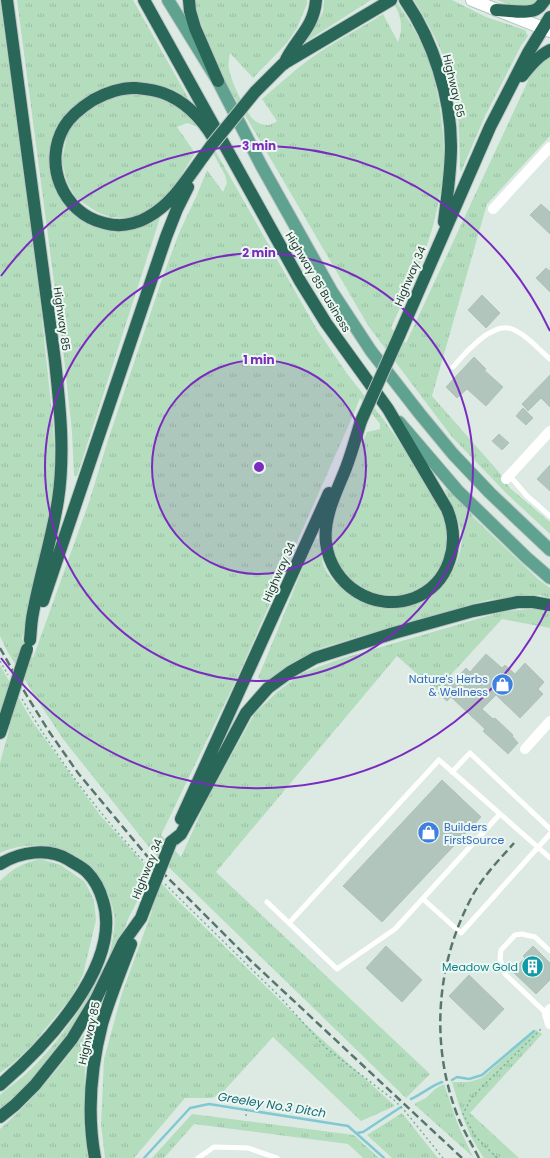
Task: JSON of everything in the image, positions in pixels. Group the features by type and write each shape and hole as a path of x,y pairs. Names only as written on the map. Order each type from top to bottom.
{"highway":[{"name":"Highway 85","path":"7,0 54,361 62,452 58,499 50,542 33,613 28,644"},
{"name":"Highway 85 Business","path":"144,0 300,281 326,323 388,409"},
{"path":"189,0 195,28 218,81"},
{"path":"283,64 287,56 303,35 311,20 316,0"},
{"path":"271,227 247,199 208,130 195,114 178,101 163,93 134,88 118,90 98,97 84,105 64,127 58,141 55,169 64,195 75,208 86,216 100,222 116,226 148,217 174,196 211,146 254,92 283,64 310,50 391,0"},
{"name":"Highway 85","path":"404,0 435,57 449,112 451,146 443,233"},
{"path":"496,10 533,10 538,8 546,0"},
{"path":"544,28 546,0"},
{"name":"Highway 34","path":"0,1117 35,1085 72,1039 96,999 123,943 141,918 171,842 399,336 490,127 550,17"},
{"path":"504,99 532,64 542,54 550,50"},
{"path":"2,727 28,644 166,237 177,209 203,157"},
{"path":"361,421 347,466 330,511 326,536 328,553 337,574 351,589 371,599 390,602 406,601 422,594 435,584 443,574 454,545 453,526 447,509 436,488 388,409"},
{"path":"171,842 181,834 246,713 268,688 285,675 314,658 394,633 473,611 518,602 533,602 550,605"},
{"path":"0,864 10,858 25,854 52,853 64,857 87,872 99,888 106,911 104,943 97,964 81,995 50,1036 0,1085"},
{"name":"Highway 85","path":"95,1158 92,1145 91,1108 96,1053 102,1025 114,987 141,918"}],"main road":[{"path":"168,0 218,81"},
{"path":"472,0 544,28"},
{"name":"Highway 85 Business","path":"218,81 261,165 331,290 371,351 420,414 454,454 490,493 550,550"},
{"name":"Highway 85 Business","path":"388,409 458,491 527,558 550,578"}],"street":[{"path":"493,210 550,147"},
{"path":"507,477 550,432"},
{"path":"525,749 550,721"}],"lane":[{"path":"453,367 481,338 501,327 510,328 520,332 550,359"},
{"path":"507,477 550,516"},
{"path":"452,772 470,753 550,828"},
{"path":"289,923 439,760 550,858"},
{"path":"267,902 338,969 395,929 500,814"},
{"path":"423,899 461,933 550,834"},
{"path":"549,1017 505,974 500,959 501,950 515,936 522,934 536,937 550,951"},
{"path":"198,1158 214,1147 248,1148 277,1158"}],"path":[{"path":"0,661 11,680"},
{"path":"19,694 39,728 101,814 153,871"},
{"path":"163,882 280,997 326,1048 394,1100 443,1158"},
{"path":"497,1158 475,1136 463,1114 471,1098 549,1017"},
{"path":"246,1116 247,1098"}],"green space":[{"path":"17,0 133,0 191,103 174,90 162,86 143,83 77,106 50,166 54,184 62,200 76,214 136,228 160,218 77,476 74,476 72,432 64,358"},
{"path":"196,0 307,0 307,4 297,28 286,44 253,78 230,53 229,69 238,94 252,118 264,125 277,121 262,99 316,54 335,42 383,14 398,42 401,31 400,20 397,10 391,0 395,0 409,21 425,51 435,81 442,124 444,163 441,192 429,239 391,328 406,343 533,70 550,56 550,136 487,204 432,396 498,471 510,488 550,522 550,534 507,494 452,437 369,327 218,69 196,10"},
{"path":"324,0 371,0 307,41 323,12"},
{"path":"414,0 452,0 486,17 525,30 528,36 521,46 485,116 461,172 458,114 455,92 449,70 436,39"},
{"path":"497,0 538,0 529,6 519,7"},
{"path":"0,1 38,281 53,423 55,465 47,533 22,639 33,658 89,502 108,440 179,233 207,170 223,192 227,183 225,175 201,131 196,126 187,123 177,127 195,153 167,198 142,215 126,218 110,217 97,212 76,198 67,182 62,161 67,134 79,115 102,99 126,92 142,92 174,102 203,129 316,328 348,375 384,420 432,490 446,520 448,540 444,558 436,574 425,585 410,593 393,596 377,594 367,590 347,577 336,564 331,532 333,513 367,432 380,429 380,424 360,398 237,678 161,835 181,857 207,799 255,713 277,692 302,673 340,659 501,612 536,608 550,610 550,628 502,619 436,691 397,656 216,872 430,1074 406,1098 152,851 63,739 7,651 0,636"},
{"path":"447,489 474,514 472,516 538,579 550,588 550,598 540,595 488,600 321,648 294,662 265,682 258,678 315,538 321,540 324,567 336,583 354,597 375,606 395,608 402,606 435,590 444,582 456,564 462,543 458,519 445,490"},
{"path":"0,665 32,721 100,815 174,897 290,1010 395,1106 361,1121 273,1037 221,1094 212,1098 185,1098 134,1158 105,1158 101,1124 104,1059 122,993 152,911 139,898 108,961 114,932 114,915 109,896 100,879 87,865 72,855 55,848 37,846 19,847 0,853 0,763 9,730 0,713"},
{"path":"40,859 61,865 85,882 94,900 96,920 83,975 70,999 32,1045 0,1073 0,881 18,867"},
{"path":"108,964 76,1025 35,1077 0,1110 0,1095 27,1073 63,1033"},
{"path":"536,1030 542,1034 470,1113 519,1158 484,1158 473,1140 461,1112 452,1082 469,1082 482,1078"},
{"path":"85,1034 89,1036 85,1071 84,1128 88,1158 0,1158 0,1129 41,1088 67,1058"},
{"path":"444,1084 458,1125 473,1157 414,1104 426,1098 435,1089"},
{"path":"402,1113 438,1158 392,1158 367,1135"},
{"path":"192,1114 354,1135 379,1158 363,1158 348,1144 194,1124 164,1158 152,1158"}],"building":[{"path":"541,204 550,212 550,234 530,215"},
{"path":"546,268 550,271 550,292 536,278"},
{"path":"482,295 500,313 486,328 468,310"},
{"path":"474,357 486,369 484,370 503,387 486,406 467,389 457,398 446,387"},
{"path":"550,375 550,407 541,398 528,411 522,404"},
{"path":"523,408 533,418 526,425 516,416"},
{"path":"499,434 509,443 502,450 492,441"},
{"path":"550,465 550,491 537,479"},
{"name":"Nature's Herbs & Wellness","path":"486,654 502,668 505,665 515,674 525,663 544,682 538,689 543,694 520,718 496,695 482,709 493,719 495,718 513,735 512,736 518,743 508,754 483,731 485,729 451,697 447,701 438,693 452,677 455,680 466,668 470,672"},
{"name":"Builders FirstSource","path":"442,780 481,817 382,922 343,886"},
{"path":"386,946 422,980 402,1002 366,968"},
{"name":"Meadow Gold","path":"533,946 550,963 550,980 536,994 512,971 525,958 523,956"},
{"path":"469,975 504,1009 484,1030 449,996"}],"waterway":[{"path":"452,1080 457,1077 469,1079 482,1075 534,1031"},
{"path":"411,1099 442,1082"},
{"name":"Greeley No.3 Ditch","path":"144,1158 190,1108 209,1104 348,1126 384,1158"},
{"path":"357,1133 363,1132 401,1107"}],"railway":[{"path":"0,648 48,730 78,773 152,862 250,960 462,1158"},
{"path":"479,1158 459,1120 446,1079 440,1025 442,997 452,943 462,918 474,893 483,879 514,843"}],"place":[{"name":"Nature's Herbs & Wellness","path":"503,685"},
{"name":"Builders FirstSource","path":"429,833"},
{"name":"Meadow Gold","path":"533,967"}]}
